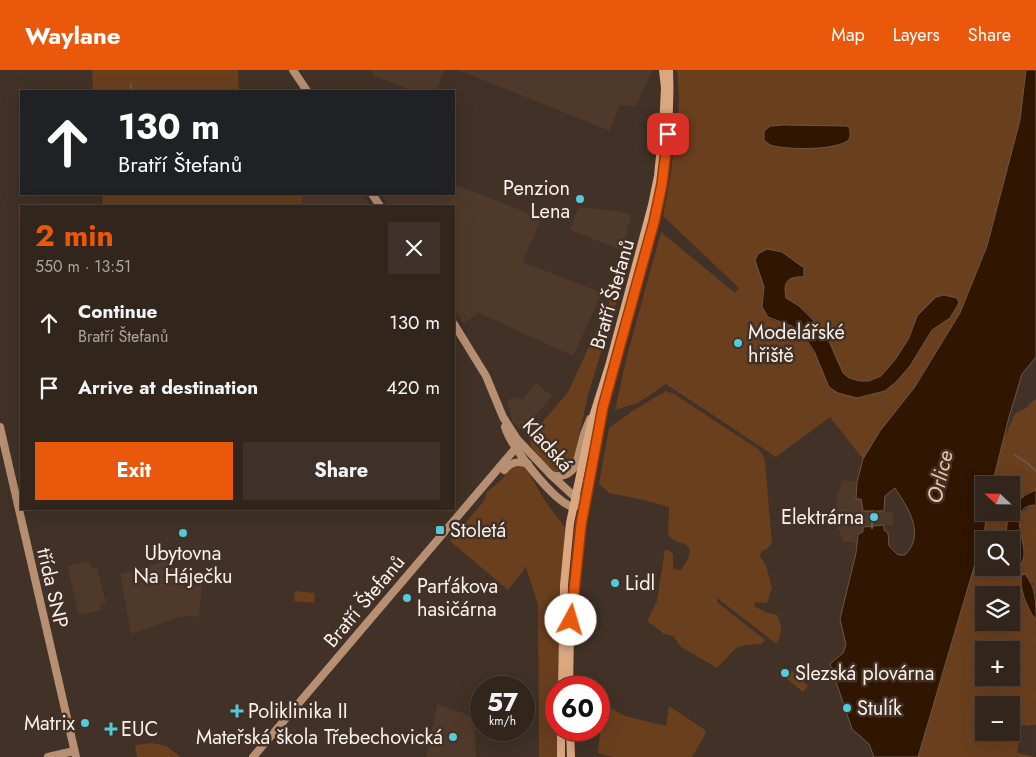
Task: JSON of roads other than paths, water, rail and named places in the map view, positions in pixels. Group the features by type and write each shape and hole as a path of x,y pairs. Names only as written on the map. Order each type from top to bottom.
{"main road":[{"name":"Bratří Štefanů","path":"562,676 564,585 570,523 594,413 652,205 658,176 665,88 663,70"},
{"name":"Bratří Štefanů","path":"569,676 570,634 581,525 603,407 654,222 662,184 668,134 669,70"},
{"path":"561,741 561,757"},
{"path":"570,741 571,757"}],"street":[{"path":"293,70 306,90"},
{"name":"Kladská","path":"455,326 490,383 509,436 575,497 586,502"},
{"path":"551,475 566,475 574,468 584,434 594,413"},
{"name":"Kladská","path":"503,417 528,464 562,501 573,507"},
{"name":"třída SNP","path":"0,426 75,754"},
{"path":"507,459 510,448 509,436"},
{"name":"Bratří Štefanů","path":"253,757 518,446"},
{"path":"482,489 496,479 510,464 518,461 528,464"},
{"path":"573,507 586,502"},
{"path":"48,757 75,754"}],"water":[{"name":"Orlice","path":"1026,70 1036,70 1036,357 1022,374 994,476 975,476 975,521 986,521 984,531 975,531 975,564 918,757 874,757 869,744 852,729 830,664 843,653 846,645 840,619 856,553 858,534 863,532 863,527 884,525 884,530 888,533 889,546 898,555 905,555 911,547 914,530 909,512 895,488 885,496 884,511 863,511 861,499 856,499 857,482 863,459 880,431 914,388 960,313 987,246 1020,120"},
{"path":"770,126 847,126 849,127 850,136 844,143 835,146 811,148 777,147 770,145 764,140 764,131"},
{"path":"767,249 782,252 804,268 804,277 790,279 786,284 786,298 799,306 825,332 843,373 849,378 869,381 881,376 895,360 909,338 917,316 936,297 944,295 957,298 959,303 950,318 932,330 910,366 885,391 857,398 838,393 829,387 814,351 806,339 792,326 768,317 762,307 764,287 755,260 758,254"},
{"path":"1036,490 1036,505 1027,507 1022,511 1020,517 1020,500"},
{"path":"1008,521 1020,521 1024,554 1020,565 1020,531 1006,531"},
{"path":"1025,574 1033,590 1036,620 1027,605 1021,586 1022,575"}],"waterway":[{"path":"131,84 131,90"},
{"path":"1015,455 1036,471"},
{"path":"872,511 872,528"}],"place":[{"name":"Penzion Lena","path":"580,199"},
{"name":"Modelářské hřiště","path":"738,343"},
{"name":"Elektrárna","path":"874,517"},
{"name":"Stoletá","path":"440,530"},
{"name":"Ubytovna Na Háječku","path":"183,533"},
{"name":"Lidl","path":"615,583"},
{"name":"Parťákova hasičárna","path":"407,598"},
{"name":"Slezská plovárna","path":"785,673"},
{"name":"Stulík","path":"847,708"},
{"name":"Poliklinika II","path":"237,711"},
{"name":"Matrix","path":"85,723"},
{"name":"EUC","path":"111,729"},
{"name":"Mateřská škola Třebechovická","path":"453,737"}]}
